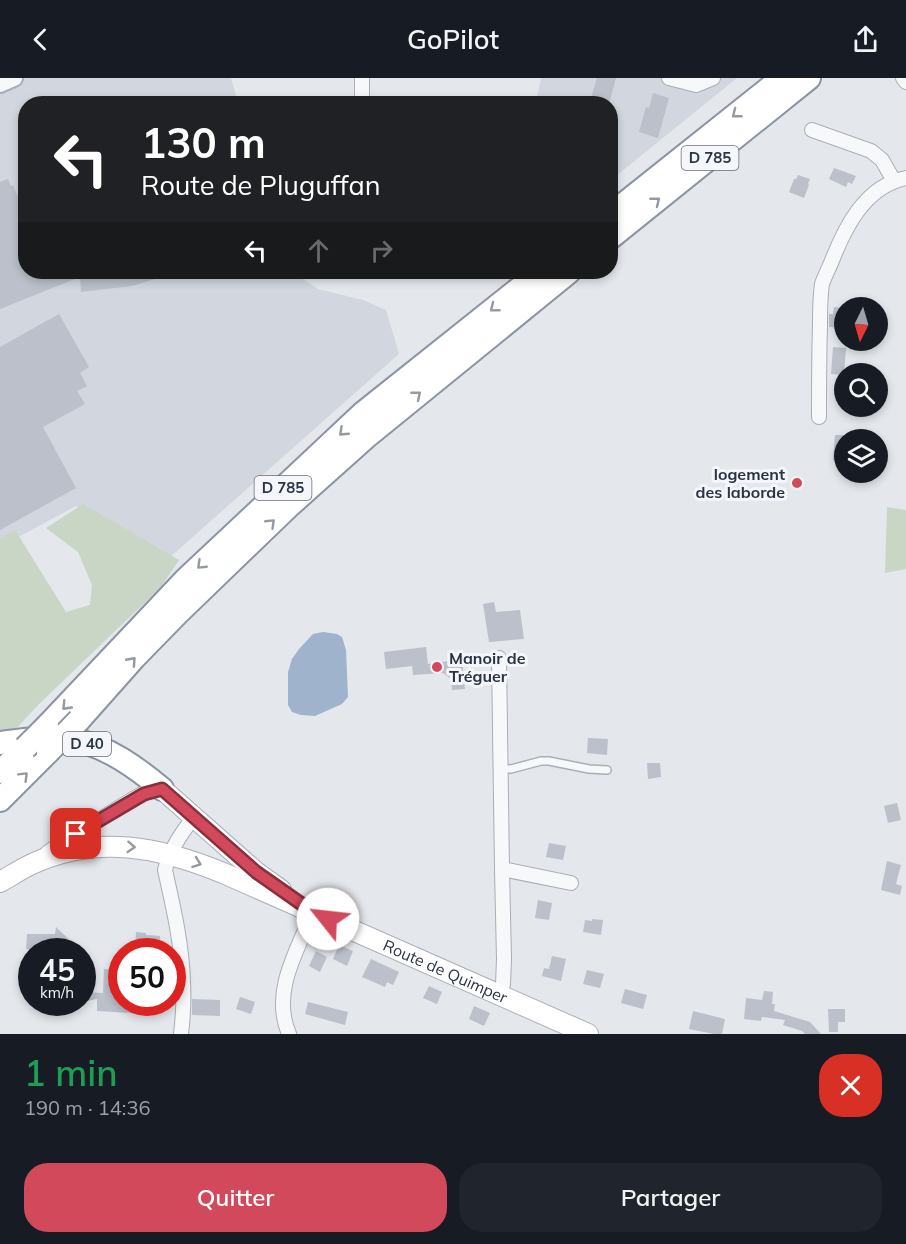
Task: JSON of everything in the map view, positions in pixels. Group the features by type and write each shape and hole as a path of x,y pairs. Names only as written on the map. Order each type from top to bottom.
{"highway":[{"name":"D 785","path":"618,209 782,78"},
{"name":"D 785","path":"618,232 809,78"},
{"name":"D 785","path":"0,772 47,726 186,579 363,413 531,279"},
{"name":"D 785","path":"0,800 79,720 178,613 289,506 365,438 560,279"},
{"name":"D 40","path":"0,743 46,739 76,741 94,746 129,764 162,789"}],"main road":[{"name":"D 40","path":"162,789 256,872 313,912"},
{"name":"D 40","path":"0,882 33,864 65,853 93,848 116,846 142,848 171,855"},
{"name":"Route de Quimper","path":"171,855 216,870 588,1034"}],"street":[{"path":"0,84 14,78"},
{"path":"362,78 362,96"},
{"path":"669,78 696,85 713,78"},
{"path":"903,78 906,82"},
{"path":"812,130 872,151 900,179 886,184 868,199 854,216 840,240 822,282 819,417"},
{"path":"499,658 504,973 500,996"},
{"name":"D 40","path":"33,864 61,843 133,799 162,789"},
{"path":"182,1034 182,968 165,870 184,831 194,818"},
{"path":"502,869 571,883"},
{"path":"289,1034 282,1010 284,986 313,912"}],"lane":[{"path":"501,769 549,761 607,770"}],"shaded area":[{"path":"0,78 231,78 236,96 18,96 18,279 303,279 318,289 363,300 386,310 399,354 169,558 76,506 0,547"},
{"path":"541,78 737,78 618,174 618,96 538,96"}],"green space":[{"path":"83,504 179,560 161,587 38,705 0,746 0,538 15,530 66,612 90,605 92,585 78,552 46,528"},
{"path":"887,507 906,510 906,569 885,573"}],"water":[{"path":"323,632 342,637 346,650 348,697 342,704 315,716 301,715 292,712 288,705 288,672 292,659 299,649 313,634"}],"building":[{"path":"597,78 616,78 611,96 591,96"},
{"path":"653,93 669,98 658,138 639,132 646,107 649,108"},
{"path":"834,168 856,176 852,184 848,182 846,187 829,179"},
{"path":"798,175 810,179 804,198 789,192"},
{"path":"8,179 18,197 18,279 75,279 0,309 0,182"},
{"path":"80,279 155,279 132,286 81,292"},
{"path":"834,307 834,327 829,327 829,314 833,314"},
{"path":"59,314 89,367 80,373 87,386 77,391 85,404 43,427 76,488 0,530 0,347"},
{"path":"833,347 834,351 846,351 845,363 834,363 834,374 831,374"},
{"path":"494,602 496,612 520,610 524,639 489,642 483,604"},
{"name":"Manoir de Tréguer","path":"426,647 428,664 462,659 465,689 452,690 451,679 443,673 413,675 412,666 386,669 384,652"},
{"path":"588,738 608,739 607,755 587,753"},
{"path":"647,763 660,763 661,777 648,779"},
{"path":"897,803 901,820 888,823 884,806"},
{"path":"549,843 566,846 563,860 546,857"},
{"path":"887,861 901,865 896,884 902,886 900,895 881,890"},
{"path":"538,900 552,903 549,920 535,918"},
{"path":"592,919 603,920 601,935 583,932 585,920 592,921"},
{"path":"56,927 67,938 27,938 27,934 55,934"},
{"path":"136,932 160,936 160,938 136,938"},
{"path":"339,945 353,951 347,966 333,959"},
{"path":"316,951 327,957 320,972 309,966"},
{"path":"552,956 566,959 561,981 542,976 544,968 549,969"},
{"path":"371,959 399,972 393,985 387,982 385,987 362,977"},
{"path":"104,969 108,969 108,1012 97,1011 96,993 103,993"},
{"path":"587,970 604,974 600,988 583,984"},
{"path":"429,986 442,992 437,1004 423,998"},
{"path":"625,989 647,995 643,1009 621,1003"},
{"path":"764,991 773,992 774,1011 810,1022 821,1034 805,1034 783,1025 785,1020 762,1017 761,1021 744,1019 746,998 762,1000"},
{"path":"240,997 255,1002 251,1014 236,1009"},
{"path":"192,999 220,1000 220,1016 192,1015"},
{"path":"308,1002 348,1012 345,1025 305,1014"},
{"path":"474,1006 490,1013 484,1026 469,1019"},
{"path":"828,1009 845,1009 845,1022 838,1022 838,1032 829,1032"},
{"path":"693,1011 725,1019 722,1034 689,1029"}],"place":[{"name":"logement des laborde","path":"797,483"},
{"name":"Manoir de Tréguer","path":"437,667"}],"route":[{"path":"76,834 133,799 153,790 162,789 256,872 313,912 328,919"}]}
